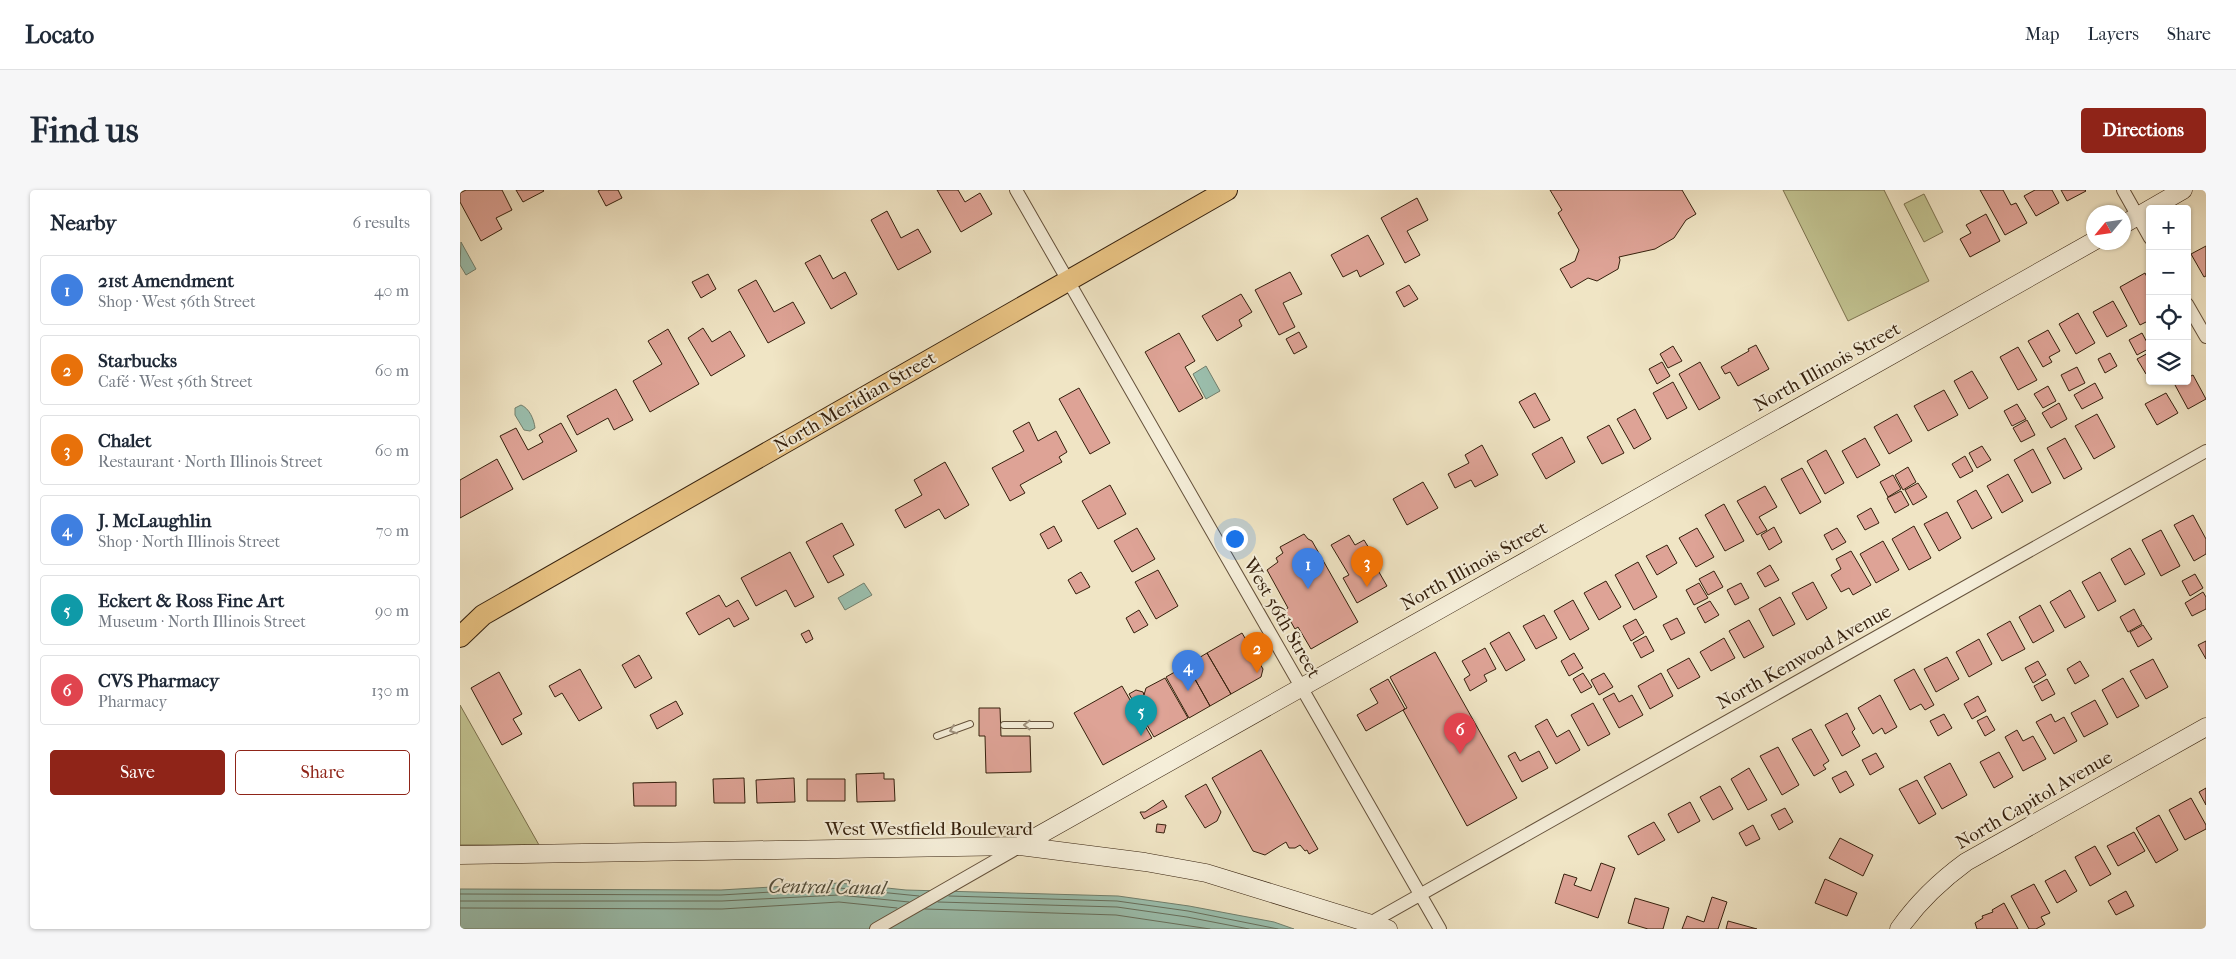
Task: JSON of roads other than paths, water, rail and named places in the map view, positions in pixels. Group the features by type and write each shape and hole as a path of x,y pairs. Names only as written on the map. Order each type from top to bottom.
{"main road":[{"name":"North Meridian Street","path":"460,636 483,615 1227,190"},
{"path":"2131,219 2183,190"},
{"name":"North Illinois Street","path":"1020,846 2086,246"},
{"name":"North Meridian Street","path":"460,621 483,615"},
{"name":"North Capitol Avenue","path":"1899,929 1928,894 1966,862 2206,727"},
{"name":"West Westfield Boulevard","path":"460,855 1020,846 1145,862 1214,875 1388,929"}],"street":[{"name":"West 56th Street","path":"1016,190 1421,895"},
{"path":"2123,190 2126,205"},
{"path":"2131,221 2146,234"},
{"path":"2191,311 2206,336"},
{"name":"North Kenwood Avenue","path":"1370,923 2206,451"},
{"name":"North Illinois Street","path":"876,929 1020,846"},
{"path":"1421,895 1440,929"}],"lane":[{"path":"936,736 970,724"},
{"path":"1004,724 1050,725"}],"water":[{"path":"461,242 476,269 466,275 460,265"},
{"path":"1206,366 1220,391 1206,399 1193,374"},
{"path":"521,405 529,411 534,421 535,428 530,431 524,430 515,415 515,408"},
{"path":"864,583 872,595 845,610 838,598"},
{"name":"Central Canal","path":"839,883 906,890 1118,896 1189,906 1274,922 1294,929 460,929 460,889 721,890"}],"place":[{"name":"Chalet","path":"1367,587"},
{"name":"21st Amendment","path":"1308,589"},
{"name":"Starbucks","path":"1257,673"},
{"name":"J. McLaughlin","path":"1188,691"},
{"name":"Eckert & Ross Fine Art","path":"1141,736"},
{"name":"CVS Pharmacy","path":"1460,754"}]}
